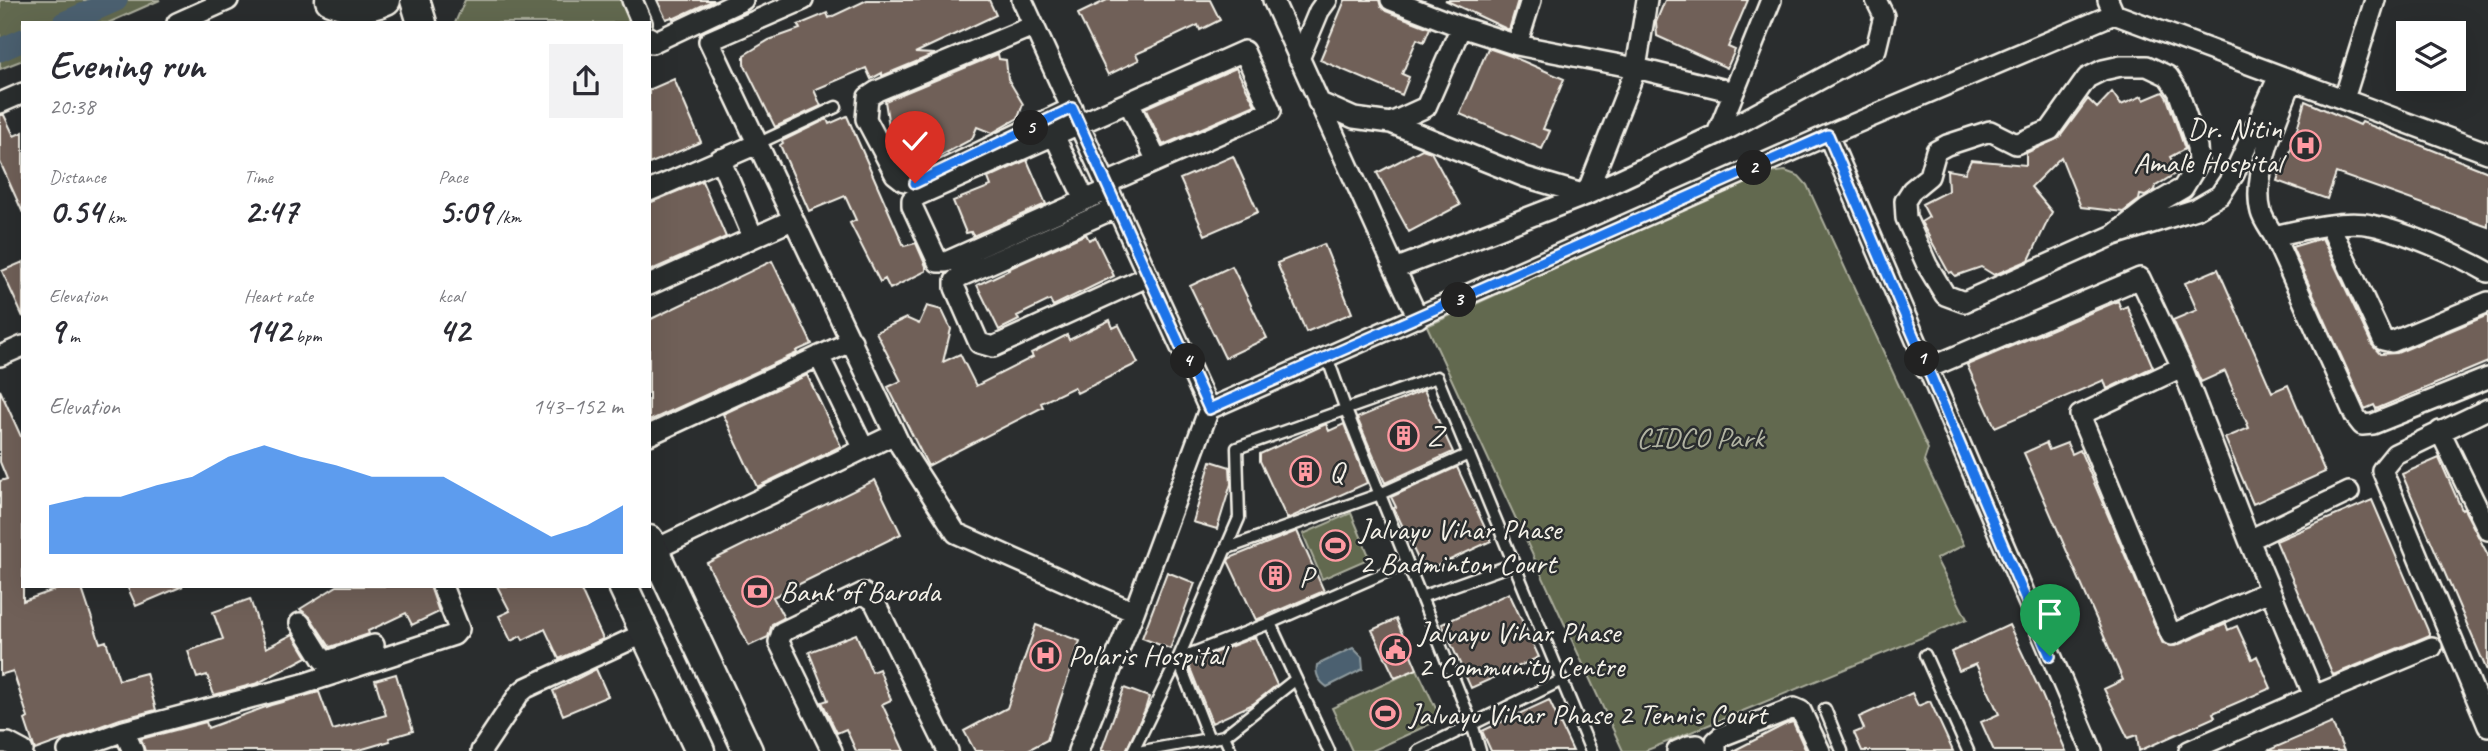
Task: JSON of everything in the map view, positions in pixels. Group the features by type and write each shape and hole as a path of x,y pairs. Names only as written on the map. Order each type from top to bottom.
{"main road":[{"path":"339,9 386,0"},
{"path":"415,0 421,21"},
{"path":"652,545 748,751"},
{"path":"624,588 700,751"}],"street":[{"path":"181,21 228,0"},
{"path":"632,0 641,21"},
{"path":"651,41 652,43 743,0"},
{"path":"803,0 709,41 901,447 956,533 1134,612"},
{"path":"1021,0 1209,409 1134,612 1078,751"},
{"path":"1273,0 1418,318"},
{"path":"1299,59 1319,11 1327,0"},
{"path":"1391,0 1427,6 1461,27 1517,45 1636,68 1734,92"},
{"path":"1517,45 1531,0"},
{"path":"1586,195 1636,68 1647,0"},
{"path":"1717,134 1771,0"},
{"path":"1395,269 1586,195 1717,134 1876,49 1884,16 1876,0"},
{"path":"2344,99 2375,0"},
{"path":"1209,409 2111,7 2286,78 2488,153"},
{"path":"1033,26 877,91 868,97 866,118 895,174 904,181 915,183 1076,116 1129,103 1244,51 1271,111 1157,161 1112,193 959,277 955,281 955,288 979,342 993,347 1149,276"},
{"path":"1391,124 1426,107 1461,27"},
{"path":"2114,235 2147,209 2183,188 2198,163 2197,147 2178,91 2168,76 2147,66 2121,66 2103,70 2087,78 2050,130 2025,141 2016,144 1990,131 1936,151 1929,176 1912,190 1905,201 1906,218 1927,265 1945,295 1964,302 2114,235 2196,209 2220,195 2286,78"},
{"path":"2286,78 2257,187 2261,214 2274,236 2355,416 2362,425 2372,424 2488,378"},
{"path":"0,103 21,94"},
{"path":"1318,102 1354,118 1391,124 1525,177 1586,195"},
{"path":"1129,103 1157,161"},
{"path":"1076,116 1054,135 912,200 912,206 938,262 946,262 1085,200 1112,193"},
{"path":"1054,135 1085,200"},
{"path":"1828,135 2092,751"},
{"path":"651,190 757,144"},
{"path":"720,159 753,237"},
{"path":"651,284 792,220"},
{"path":"2274,236 2317,226 2370,224 2466,259 2488,272"},
{"path":"2330,226 2384,340 2392,342 2488,302"},
{"path":"1927,369 2140,278 2182,367 2269,591 2314,696"},
{"path":"651,434 852,341"},
{"path":"0,356 21,347"},
{"path":"819,356 864,449"},
{"path":"2182,367 2080,415 2171,635 2269,591"},
{"path":"2488,409 2395,454 2382,470 2488,726"},
{"path":"2440,431 2488,530"},
{"path":"652,545 895,433"},
{"path":"2249,540 2349,492"},
{"path":"68,751 343,663 375,649 454,635 459,629 443,588"},
{"path":"832,751 779,642 779,637 782,632 863,593 874,601 948,751"},
{"path":"300,623 321,659 343,663"},
{"path":"481,751 519,694 526,688 645,634"},
{"path":"2189,751 2432,647"},
{"path":"1716,751 1716,741 1722,736 1794,708 1801,711 1820,751"},
{"path":"124,731 132,751"},
{"path":"0,743 8,743 23,751"},
{"path":"1677,751 1694,744 1700,751"}],"lane":[{"path":"757,144 836,107"},
{"path":"1327,357 1472,724 1480,751"},
{"path":"1133,751 1178,659 1239,518 1237,448 1437,377 1591,751"},
{"path":"1225,549 1380,494 1469,454"},
{"path":"1178,659 1408,564"},
{"path":"1421,597 1514,564"},
{"path":"1270,623 1329,751"},
{"path":"1924,655 1968,751"},
{"path":"1178,659 1209,739"},
{"path":"1143,751 1224,736 1296,679"},
{"path":"1418,751 1562,680"},
{"path":"1825,709 1842,751"},
{"path":"1224,736 1231,751"}],"green space":[{"path":"0,0 160,0 113,21 21,21 21,61 0,69"},
{"path":"465,0 630,0 639,21 456,21"},
{"name":"CIDCO Park","path":"1785,171 1799,176 1807,185 1928,449 1924,461 1964,545 1936,559 1967,619 1645,751 1623,751 1427,326 1761,174"},
{"name":"Jalvayu Vihar Phase 2 Badminton Court","path":"1351,513 1370,558 1322,579 1303,534"},
{"name":"Jalvayu Vihar Phase 2 Tennis Court","path":"1417,669 1441,719 1372,751 1352,751 1332,708"}],"water":[{"path":"1353,648 1362,657 1363,669 1327,687 1318,678 1317,665"}],"building":[{"path":"657,0 714,0 673,19 666,19"},
{"path":"867,0 989,0 996,15 915,53 935,54 882,76 882,73 871,79 866,68 814,90 821,106 775,127 744,64 744,55 769,40 800,29 798,25 827,13 829,18"},
{"path":"1107,0 1210,0 1220,20 1200,30 1198,25 1136,54 1139,60 1108,75 1078,14"},
{"path":"1345,0 1379,0 1386,11 1430,28 1424,42 1417,39 1402,74 1409,77 1402,95 1320,60"},
{"path":"1445,0 1518,0 1509,30"},
{"path":"1665,0 1748,0 1728,47 1735,50 1727,68 1657,36 1656,22"},
{"path":"1488,48 1564,79 1543,129 1550,131 1542,149 1460,114"},
{"path":"998,54 999,59 1006,60 1008,79 1023,104 1018,118 992,133 977,127 972,139 914,170 905,166 891,139 885,101"},
{"path":"1236,68 1255,105 1163,145 1145,108"},
{"path":"674,79 701,142 651,163 651,89"},
{"path":"2112,92 2121,105 2142,96 2144,100 2163,92 2185,149 2170,157 2178,172 2156,186 2155,190 2145,196 2140,195 2139,200 2123,212 2081,207 2061,157 2031,187 2052,212 2029,260 1994,275 1981,267 1955,276 1952,272 1949,273 1921,222 1929,217 1922,204 1948,191 1947,170 1965,173 1971,160 2026,165 2026,153 2059,138 2088,99 2097,108"},
{"path":"2305,101 2360,125 2362,122 2488,172 2488,227 2336,173 2327,199 2277,181 2284,159 2288,160"},
{"path":"0,115 4,115 14,136 21,133 21,209 0,162"},
{"path":"847,116 904,246 916,243 926,266 926,271 890,289 885,279 880,282 850,223 856,220 845,196 809,211 780,145 782,141 827,119 829,124"},
{"path":"1422,149 1431,152 1460,205 1409,232 1377,173"},
{"path":"1233,156 1258,212 1205,235 1180,179"},
{"path":"1027,160 1046,204 973,236 971,232 966,233 953,201 991,186 988,178"},
{"path":"702,181 726,237 651,270 651,202"},
{"path":"1086,234 1089,240 1095,237 1114,276 1053,306 1050,300 1017,316 1019,320 999,330 977,285"},
{"path":"2322,238 2372,345 2380,354 2397,353 2488,315 2488,362 2376,409 2374,405 2365,409 2292,247"},
{"path":"1324,244 1352,313 1306,332 1277,263"},
{"path":"772,261 812,344 651,420 651,319"},
{"path":"21,263 21,313 2,271"},
{"path":"1232,266 1267,338 1225,358 1190,286"},
{"path":"2218,269 2272,392 2288,385 2325,472 2253,504 2225,438 2249,428 2225,371 2201,382 2173,320 2197,310 2185,283"},
{"path":"2118,301 2121,309 2127,306 2153,367 2107,389 2104,380 1995,427 1967,365"},
{"path":"927,306 942,310 951,329 943,362 960,354 976,386 1033,357 1031,353 1067,335 1069,340 1110,320 1113,328 1119,325 1138,363 1077,393 1074,387 1041,403 1043,407 928,466 888,387 901,381 876,332 906,318 919,324"},
{"path":"807,375 841,446 757,487 723,414"},
{"path":"0,390 21,437 23,601 60,588 82,588 100,643 106,641 119,680 146,673 156,710 120,719 35,750 13,671 0,675 0,481 7,479 0,462"},
{"name":"Z","path":"1424,390 1453,452 1385,483 1357,418"},
{"name":"Q","path":"1326,424 1329,431 1344,424 1367,483 1287,519 1260,461 1260,454"},
{"path":"2046,443 2049,450 2067,443 2072,454 2080,450 2163,644 2175,646 2226,624 2228,630 2237,626 2252,659 2257,656 2271,688 2213,713 2215,717 2139,751 2137,735 2128,738 2104,689 2123,680 2024,453"},
{"path":"2439,458 2462,510 2464,509 2488,555 2488,673 2402,474"},
{"path":"1211,461 1230,467 1231,484 1217,529 1193,522"},
{"path":"1457,467 1491,541 1424,572 1391,497"},
{"path":"875,480 901,534 773,597 784,618 772,624 768,637 749,646 707,563"},
{"path":"2372,500 2430,635 2333,675 2276,541"},
{"name":"P","path":"1297,531 1324,591 1256,620 1228,561"},
{"path":"1167,572 1195,583 1170,649 1142,638"},
{"path":"128,588 178,588 136,606"},
{"path":"334,588 431,588 439,612 412,625 406,613 368,631 369,634 330,647 310,617 300,609"},
{"path":"498,588 580,588 603,639 559,659 545,629 523,640 521,636 511,641 499,616 510,611"},
{"path":"1509,593 1539,657 1471,688 1442,624"},
{"path":"250,599 266,648 293,634 307,657 258,683 214,695 207,675 197,678 188,651 223,639 213,612"},
{"name":"Jalvayu Vihar Phase 2 Community Centre","path":"1396,619 1417,669 1395,678 1372,630"},
{"path":"1036,625 1080,641 1047,740 1026,751 975,751 964,731 1007,708"},
{"path":"2009,625 2066,751 1994,751 1981,722 1999,714 1976,664 1959,671 1951,652"},
{"path":"856,634 872,672 879,669 891,700 882,704 904,751 856,751 846,729 837,733 822,702 828,700 809,652"},
{"path":"1255,637 1277,685 1253,704 1212,723 1188,663"},
{"path":"596,669 608,696 563,715 553,691"},
{"path":"396,674 413,731 356,751 145,751 141,739 206,722 208,728 271,705 319,692 333,730 386,715 375,680"},
{"path":"1124,688 1149,697 1145,710 1126,751 1101,751"},
{"path":"1912,693 1918,706 1930,701 1953,751 1862,751 1854,733 1864,729 1859,717"},
{"path":"1549,700 1573,751 1491,751 1482,731"},
{"path":"1793,722 1806,751 1733,751 1786,724"},
{"path":"2332,723 2344,751 2267,751"}],"waterway":[{"path":"69,21 116,0"},
{"path":"0,50 21,41"}],"place":[{"name":"Dr. Nitin Amale Hospital","path":"2305,145"},
{"name":"Z","path":"1404,435"},
{"name":"Q","path":"1306,471"},
{"name":"Jalvayu Vihar Phase 2 Badminton Court","path":"1336,546"},
{"name":"P","path":"1276,576"},
{"name":"Bank of Baroda","path":"757,591"},
{"name":"Jalvayu Vihar Phase 2 Community Centre","path":"1395,649"},
{"name":"Polaris Hospital","path":"1045,655"},
{"name":"Jalvayu Vihar Phase 2 Tennis Court","path":"1386,714"}],"route":[{"path":"915,183 1072,108 1209,409 1828,135 2050,656"}]}
